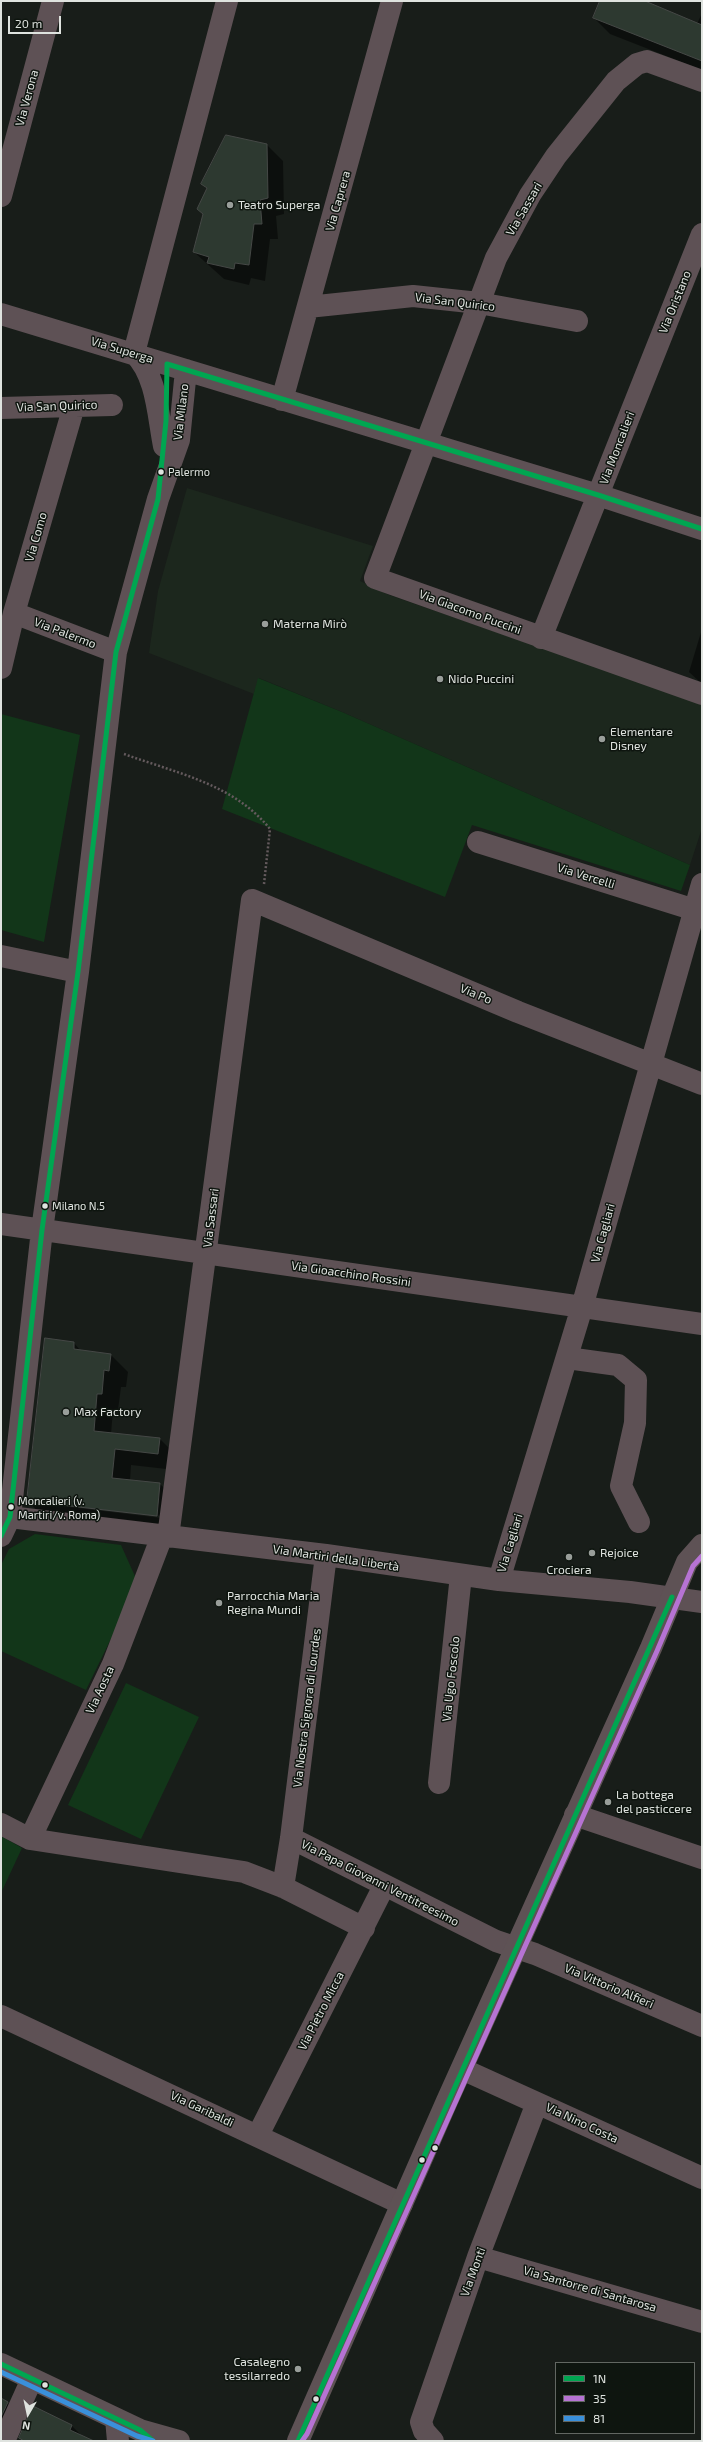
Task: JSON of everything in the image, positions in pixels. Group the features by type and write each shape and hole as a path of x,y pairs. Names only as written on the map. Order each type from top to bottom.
{"main road":[{"path":"297,2438 687,1562 702,1545"},
{"path":"1,2364 116,2419 147,2436 180,2441"}],"street":[{"name":"Via Verona","path":"1,196 53,1"},
{"path":"164,446 148,374 141,360 134,353 227,1"},
{"name":"Via Caprera","path":"282,400 392,1"},
{"name":"Via Sassari","path":"427,443 496,258 530,195 556,156 616,81 637,64 647,61 702,82"},
{"name":"Via Oristano","path":"656,348 702,234"},
{"name":"Via San Quirico","path":"308,307 413,296 479,303 577,321"},
{"name":"Via Superga","path":"1,314 134,353 282,400 598,495 702,529"},
{"name":"Via Moncalieri","path":"541,638 656,348"},
{"name":"Via Milano","path":"4,1523 42,1230 78,972 116,652 158,499 179,440 181,415 176,367"},
{"name":"Via Milano","path":"158,499 164,446 176,367"},
{"path":"181,415 189,401 199,390 220,380"},
{"name":"Via San Quirico","path":"1,408 112,405"},
{"name":"Via Como","path":"1,668 14,613 74,406"},
{"name":"Via Giacomo Puccini","path":"427,443 375,578 702,694"},
{"name":"Via Palermo","path":"14,613 116,652"},
{"name":"Via Vercelli","path":"478,842 694,910"},
{"name":"Via Cagliari","path":"499,1580 582,1307 702,884"},
{"name":"Via Sassari","path":"165,1536 256,902"},
{"name":"Via Po","path":"256,902 518,1012 702,1084"},
{"path":"1,956 78,972"},
{"name":"Via Gioacchino Rossini","path":"1,1224 702,1324"},
{"path":"567,1358 618,1365 636,1380 635,1423 621,1486 639,1522"},
{"name":"Via Martiri della Libertà","path":"4,1523 165,1536 326,1555 499,1580 702,1602"},
{"name":"Via Aosta","path":"30,1839 113,1664 165,1536"},
{"name":"Via Nostra Signora di Lourdes","path":"291,1838 326,1555"},
{"name":"Via Ugo Foscolo","path":"440,1783 461,1575"},
{"path":"575,1815 702,1858"},
{"path":"1,1824 30,1839 244,1872 283,1887 364,1928"},
{"name":"Via Papa Giovanni Ventitreesimo","path":"283,1887 291,1838 384,1886 496,1940 516,1947"},
{"name":"Via Pietro Micca","path":"258,2135 384,1886"},
{"name":"Via Vittorio Alfieri","path":"516,1947 702,2026"},
{"name":"Via Garibaldi","path":"1,2016 258,2135 402,2204"},
{"name":"Via Nino Costa","path":"462,2069 702,2178"},
{"name":"Via Monti","path":"433,2441 424,2431 421,2422 478,2257 537,2103"},
{"name":"Via Santorre di Santarosa","path":"478,2257 702,2322"},
{"path":"4,2441 32,2379"},
{"path":"116,2419 118,2441"}],"path":[{"path":"105,747 227,791 244,802 263,819 270,828 256,902"}],"shaded area":[{"path":"187,488 373,546 360,581 389,595 702,703 702,828 690,865 342,712 259,678 254,694 149,653 158,591"}],"green space":[{"path":"258,678 342,712 690,865 681,891 472,825 445,897 222,809"},
{"path":"1,714 80,735 44,942 1,930"},
{"path":"35,1534 121,1545 138,1583 86,1690 1,1651 1,1565 9,1549"},
{"path":"126,1683 199,1717 141,1839 68,1805"},
{"path":"1,1836 22,1848 1,1893"}],"building":[{"path":"600,1 645,1 702,25 702,61 593,18"},
{"name":"Teatro Superga","path":"226,135 267,144 268,198 260,200 262,224 254,224 249,265 235,263 234,269 207,263 209,257 193,252 203,214 197,209 207,188 201,184"},
{"name":"Max Factory","path":"45,1338 74,1342 74,1349 111,1354 109,1371 104,1370 102,1394 97,1394 94,1431 160,1438 158,1454 115,1449 112,1478 160,1483 157,1516 27,1501"},
{"path":"1,2398 8,2402 1,2417"},
{"path":"33,2406 72,2425 70,2430 94,2441 24,2441 19,2438"}],"transit line":[{"name":"1N","path":"167,364 598,495 702,529"},
{"name":"1N","path":"1,1536 10,1517 42,1230 78,972 116,652 158,499 166,421 167,364"},
{"name":"35","path":"302,2441 307,2434 657,1651 693,1566 702,1556"},
{"name":"1N","path":"298,2441 672,1597"},
{"name":"1N","path":"1,2364 140,2430 153,2441"},
{"name":"81","path":"1,2372 137,2436 153,2441"}],"place":[{"name":"Teatro Superga","path":"230,205"},
{"name":"Palermo","path":"161,472"},
{"name":"Materna Mirò","path":"265,624"},
{"name":"Nido Puccini","path":"440,679"},
{"name":"Elementare Disney","path":"602,739"},
{"name":"Milano N.5","path":"45,1206"},
{"name":"Max Factory","path":"66,1412"},
{"name":"Moncalieri (v. Martiri/v. Roma)","path":"11,1507"},
{"name":"Rejoice","path":"592,1553"},
{"name":"Crociera","path":"569,1557"},
{"name":"Parrocchia Maria Regina Mundi","path":"219,1603"},
{"name":"La bottega del pasticcere","path":"608,1802"},
{"name":"Casalegno tessilarredo","path":"298,2369"}]}
